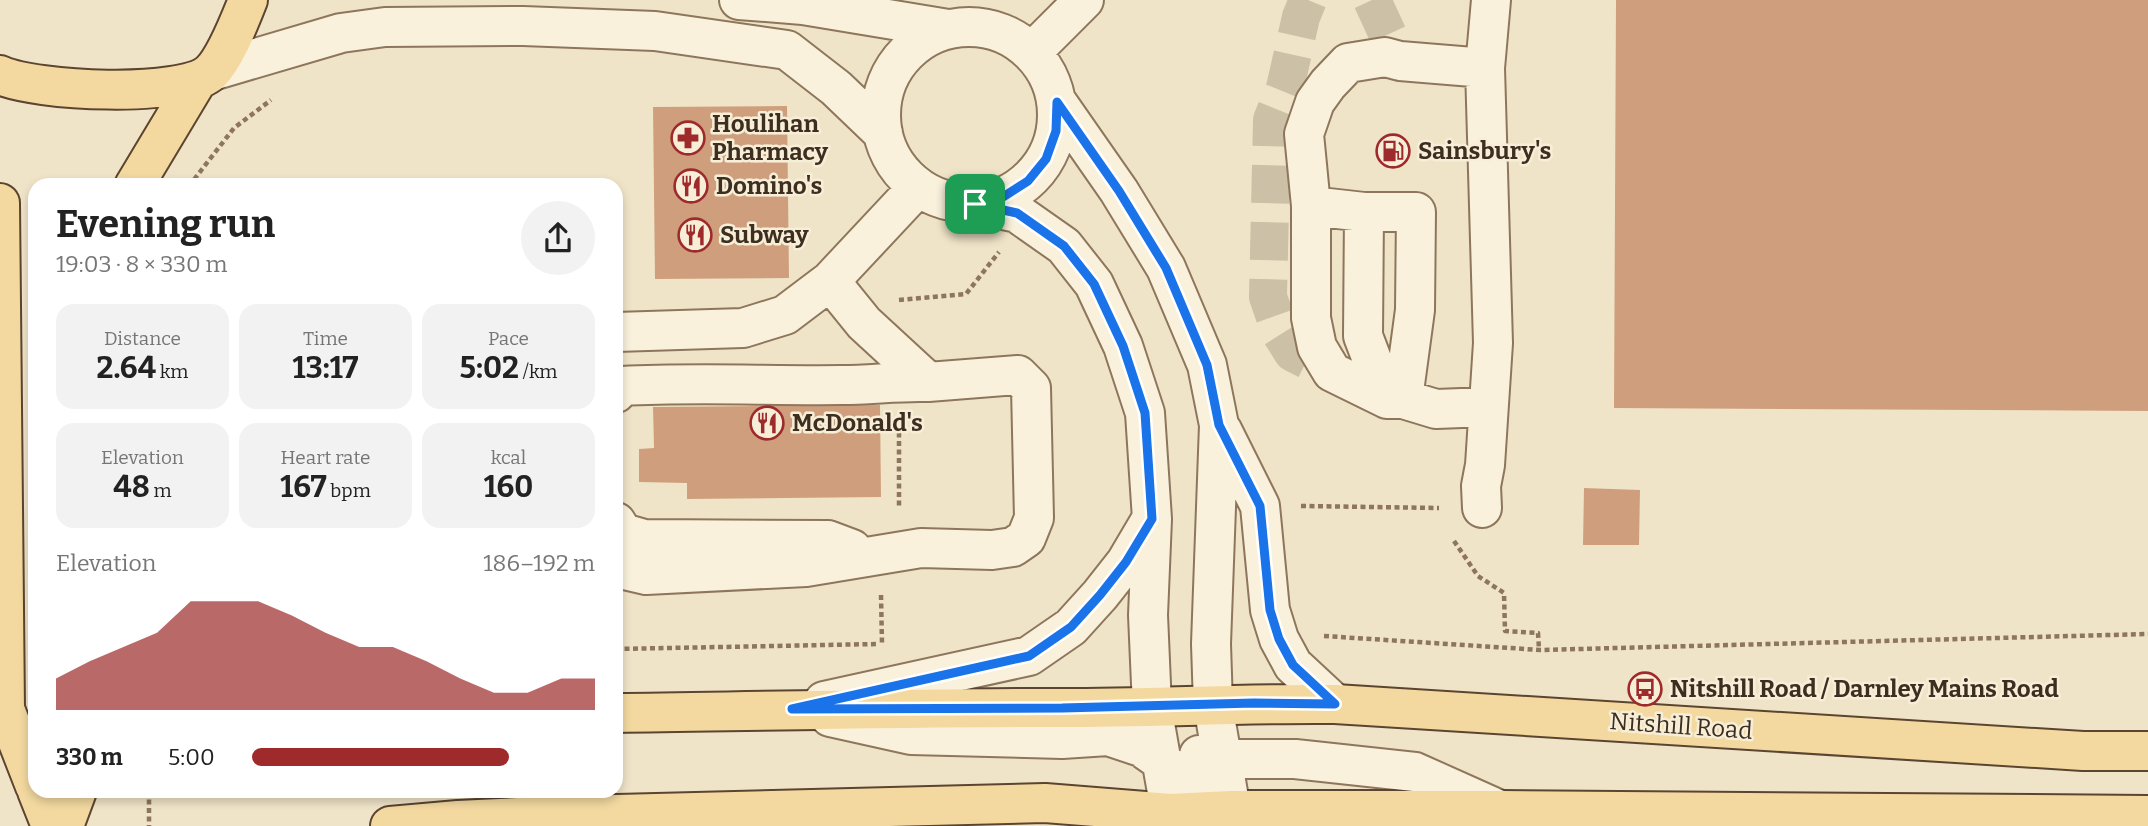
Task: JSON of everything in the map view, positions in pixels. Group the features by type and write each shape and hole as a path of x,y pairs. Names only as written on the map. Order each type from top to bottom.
{"main road":[{"path":"139,178 235,32 247,0"},
{"path":"0,75 52,86 107,89 168,87 204,76"},
{"path":"0,203 13,710 28,762"},
{"name":"Nitshill Road","path":"623,713 1335,704 2083,751 2148,751"},
{"path":"40,798 51,826"},
{"path":"64,826 74,798"},
{"path":"390,826 538,816 1045,803 1171,820 1500,810 2148,815"}],"street":[{"path":"739,0 803,5 948,29 978,27 1007,35 1032,52 1048,75 1057,102 1119,191 1166,268 1207,365 1219,425 1211,645 1213,705 1231,818"},
{"path":"1032,52 1084,0"},
{"path":"1482,508 1481,486 1485,465 1493,342 1485,68 1491,0"},
{"path":"204,76 341,33 385,27 523,26 610,15 655,31 787,50 836,88 883,133"},
{"path":"948,29 923,40 902,57 888,81 881,107 883,133 890,154 901,172 918,187 935,197 955,203 975,204 1017,213 1064,246 1094,284 1123,346 1145,413 1152,519 1148,615 1152,707 1171,820"},
{"path":"1485,68 1400,61 1385,57 1348,63 1315,102 1304,134 1311,205 1311,318 1317,347 1332,372 1395,399 1436,409 1488,407"},
{"path":"975,204 1003,197 1028,181 1046,159 1056,131 1057,102"},
{"path":"623,332 743,328 785,315 830,281 918,187"},
{"path":"1311,205 1364,212 1416,212 1415,310 1395,399"},
{"path":"1364,212 1363,336 1395,399"},
{"path":"830,281 914,382"},
{"path":"623,386 841,385 1018,375 1031,388 1034,518 1026,538 1013,547 992,551 921,548 874,570 806,566 646,575 623,570"},
{"path":"1219,425 1260,506 1270,610 1279,639 1293,665 1335,704"},
{"path":"792,709 1029,656 1071,627 1100,595 1126,562 1152,519"},
{"path":"623,533 644,539 828,540 874,570"},
{"path":"1152,707 1186,749 1210,759 1295,759 1415,772 1500,810"},
{"path":"792,709 911,735 1062,739 1108,736 1141,747 1161,759 1231,818"},
{"path":"1447,826 1500,810"}],"path":[{"path":"195,178 234,128 282,94"},
{"path":"895,300 966,294 992,259 1030,222"},
{"path":"899,512 914,382"},
{"path":"1290,506 1482,508"},
{"path":"1453,539 1478,576 1504,593 1505,631 1538,633 1539,649"},
{"path":"874,570 883,644"},
{"path":"1325,636 1539,649 2148,634"},
{"path":"623,649 895,643"},
{"path":"149,798 149,826"}],"building":[{"path":"1616,0 2148,0 2148,411 1614,408"},
{"path":"787,106 789,278 655,279 653,107"},
{"name":"McDonald's","path":"880,405 881,497 687,499 687,483 639,482 639,449 654,448 653,407"},
{"path":"1584,488 1640,490 1639,545 1583,545"}],"tunnel":[{"path":"1308,0 1301,17 1285,88 1272,120 1268,297 1281,334 1293,353 1332,372"},
{"path":"1372,0 1400,61"}],"place":[{"name":"Houlihan Pharmacy","path":"688,138"},
{"name":"Sainsbury's","path":"1393,151"},
{"name":"Domino's","path":"691,186"},
{"name":"Subway","path":"695,235"},
{"name":"McDonald's","path":"767,423"},
{"name":"Nitshill Road / Darnley Mains Road","path":"1645,689"}],"route":[{"path":"1057,102 1119,191 1166,268 1207,365 1219,425 1260,506 1270,610 1279,639 1293,665 1335,704 792,709 1029,656 1071,627 1100,595 1126,562 1152,519 1145,413 1123,346 1094,284 1064,246 1017,213 975,204 1003,197 1028,181 1046,159 1056,131 1057,102"}]}
